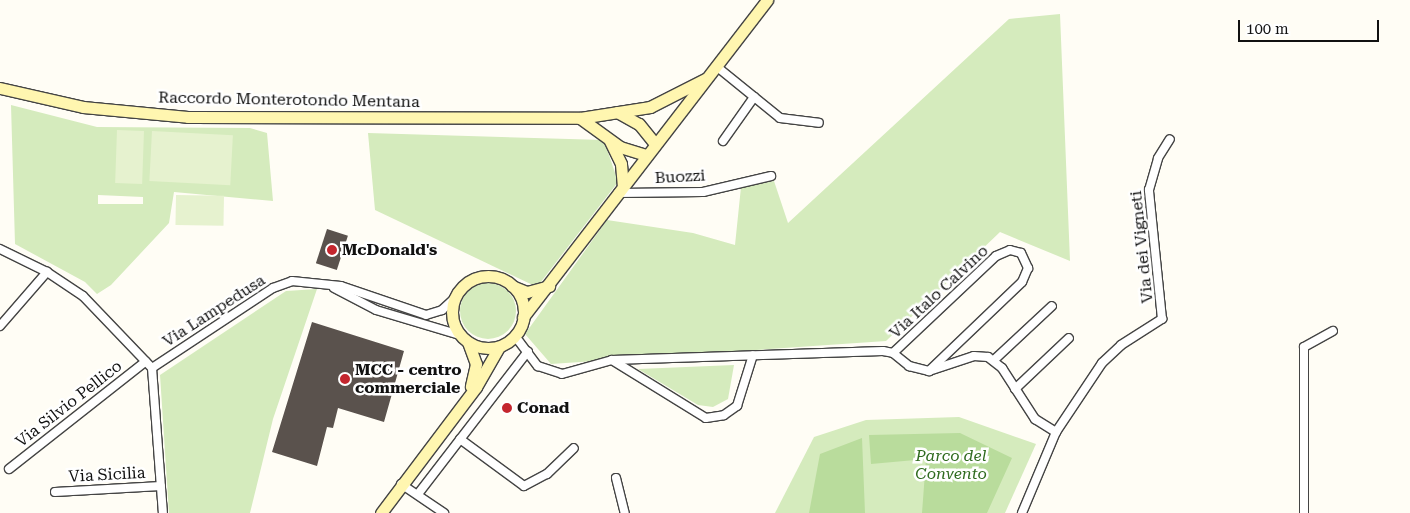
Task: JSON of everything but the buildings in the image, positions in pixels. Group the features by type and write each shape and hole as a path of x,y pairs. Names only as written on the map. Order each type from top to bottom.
{"main road":[{"path":"381,513 456,413 499,347 515,336 523,317 550,285 647,154 767,0"},
{"name":"Raccordo Monterotondo Mentana","path":"0,88 83,107 181,116 580,118 661,104 706,79"},
{"path":"617,112 640,124 655,144"},
{"path":"580,118 609,140 647,154"},
{"path":"609,140 619,160 621,190"},
{"path":"456,413 476,373 464,339 454,324 454,299 466,284 483,276 510,284 527,292 550,285"},
{"path":"510,284 521,299 523,317"},
{"path":"464,339 488,348 499,347"}],"street":[{"path":"716,66 780,118 819,123"},
{"path":"723,141 754,97"},
{"name":"Via dei Vigneti","path":"1056,432 1102,363 1121,345 1162,319 1148,190 1158,158 1170,140"},
{"name":"Buozzi","path":"621,190 703,192 771,176"},
{"path":"0,249 47,272 98,309 152,368 163,513"},
{"name":"Via Italo Calvino","path":"893,353 996,256 1010,250 1021,252 1028,268 1022,282 928,371"},
{"path":"0,326 47,272"},
{"name":"Via Lampedusa","path":"152,368 273,288 303,279 323,283 426,315 442,310 454,299"},
{"name":"Via Lampedusa","path":"323,283 376,310 464,339"},
{"path":"994,360 1052,306"},
{"path":"1304,513 1304,347 1311,340 1333,330"},
{"path":"515,336 528,351 532,360 551,373 612,360 865,350 893,353 910,366 928,371 974,356 994,360 1035,419 1056,432 1022,513"},
{"path":"1015,389 1069,338"},
{"path":"418,494 528,351"},
{"path":"612,360 706,418 728,413 738,406 753,355"},
{"name":"Via Silvio Pellico","path":"9,468 146,361"},
{"path":"460,439 524,486 547,474 574,448"},
{"path":"616,478 625,513"},
{"path":"401,484 444,513"},
{"name":"Via Sicilia","path":"55,492 161,486"}],"green space":[{"path":"1060,14 1070,261 1000,232 886,341 551,364 525,334 607,220 693,233 735,245 741,187 774,181 788,223 1009,19"},
{"path":"11,105 97,127 250,128 267,133 273,201 174,192 169,223 111,285 97,294 85,282 15,244","holes":["98,195 143,197 143,204 98,204"]},
{"path":"117,130 144,131 142,184 115,183"},
{"path":"152,131 233,135 230,185 149,181"},
{"path":"368,133 604,140 618,182 537,287 375,210"},
{"path":"176,195 224,196 223,226 175,225"},
{"path":"483,283 493,283 508,291 514,300 516,311 514,322 508,331 493,339 483,339 472,334 465,327 460,316 460,306 465,295 472,288"},
{"path":"317,289 273,419 250,513 169,513 160,375 286,291"},
{"path":"734,365 728,399 713,407 698,405 638,369"},
{"name":"Parco del Convento","path":"959,417 1036,444 1005,513 775,513 814,437 866,420"},
{"path":"960,433 1012,458 987,513 922,513 926,459 871,464 869,435"},
{"path":"862,438 865,513 809,513 820,454"}],"place":[{"name":"McDonald's","path":"332,250"},
{"name":"MCC - centro commerciale","path":"345,379"},
{"name":"Conad","path":"507,408"}]}
